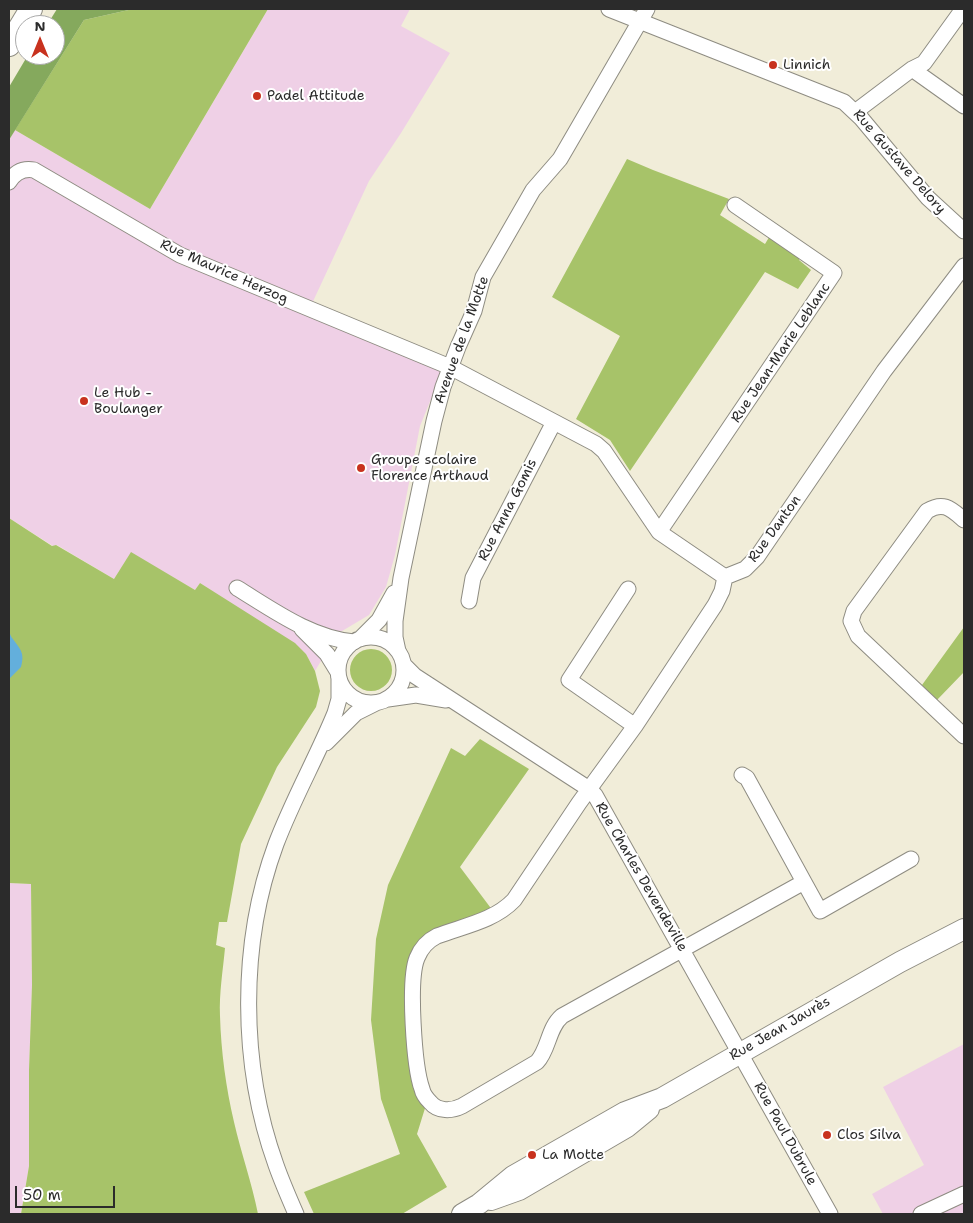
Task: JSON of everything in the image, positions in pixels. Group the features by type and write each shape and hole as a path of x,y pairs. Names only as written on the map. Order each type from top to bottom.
{"highway":[{"path":"9,45 32,9"}],"main road":[{"name":"Rue Jean Jaurès","path":"900,962 964,920"},
{"name":"Rue Jean Jaurès","path":"462,1214 479,1204 513,1176 625,1112 662,1098 900,962 964,929"}],"street":[{"name":"Rue Gustave Delory","path":"609,9 644,15 837,99 855,112 928,198 964,231"},
{"path":"855,112 924,63 962,9"},
{"name":"Avenue de la Motte","path":"401,658 395,637 395,621 401,578 436,411 450,368 474,311 483,277 537,184 556,164 567,147 644,15"},
{"path":"912,70 964,106"},
{"name":"Rue Maurice Herzog","path":"9,182 13,175 22,170 34,170 180,255 450,368 554,422 600,447 659,532"},
{"name":"Rue Jean-Marie Leblanc","path":"659,532 834,273 735,205"},
{"name":"Rue Danton","path":"725,577 745,569 757,557 884,371 964,266"},
{"name":"Rue Anna Gomis","path":"469,602 473,578 554,422"},
{"path":"964,520 954,511 943,506 937,506 927,512 854,611 852,621 858,636 964,736"},
{"path":"659,532 725,577 719,599 635,726 589,789 514,900 503,911 431,939 421,950 414,969 413,1006 417,1060 422,1090 426,1098 435,1107 448,1110 455,1109 532,1066 541,1058 554,1026 562,1016 804,882"},
{"name":"Avenue de la Motte","path":"357,640 374,626 385,611 401,578"},
{"path":"237,588 295,623 330,637 357,640 372,637 384,640 401,658 404,676 400,687 382,701 361,710 347,720 325,744 314,760"},
{"path":"628,589 569,680 635,726"},
{"path":"295,623 327,654 344,689 353,698 364,702 382,701"},
{"path":"286,1214 276,1164 260,1107 254,1074 250,1020 250,969 259,906 271,860 293,801 314,760 338,705 338,675 342,655 357,640"},
{"name":"Rue Charles Devendeville","path":"401,658 415,676 589,789 600,802 739,1053"},
{"name":"Rue Charles Devendeville","path":"382,701 416,695 455,703"},
{"path":"742,775 746,778 820,911 911,859"},
{"name":"Rue Paul Dubrule","path":"739,1053 830,1214"},
{"path":"276,1164 296,1214"},
{"path":"921,1214 964,1194"}],"shaded area":[{"path":"268,9 410,9 401,26 450,53 369,181 309,310 431,364 442,372 420,426 395,555 386,587 369,615 337,634 315,671 306,654 200,583 195,590 131,553 114,579 57,545 53,546 9,518 9,140 15,130 150,209"},
{"path":"9,883 31,884 32,985 29,1070 29,1166 21,1214 9,1214"},
{"path":"964,1044 964,1214 883,1214 872,1194 924,1165 883,1087"}],"green space":[{"path":"57,9 133,9 84,20 65,50 65,15 53,15"},
{"path":"133,9 268,9 150,209 15,130 56,65 65,65 65,50 84,20"},
{"path":"22,65 56,65 9,140 9,87"},
{"path":"627,159 729,199 720,215 765,244 771,234 799,254 799,260 811,270 798,289 765,272 630,471 610,440 576,419 620,336 552,297"},
{"path":"9,518 52,546 56,545 114,579 131,552 195,590 200,583 295,643 306,654 315,671 320,691 316,707 277,767 241,844 227,922 219,922 216,945 225,948 220,1007 221,1043 226,1083 258,1214 21,1214 29,1166 29,1070 32,985 31,884 9,883"},
{"path":"964,627 964,672 937,700 922,685"},
{"path":"371,649 386,655 392,670 386,685 371,691 356,685 350,670 356,655"},
{"path":"480,739 529,769 460,867 493,911 415,950 426,1105 417,1134 447,1187 402,1214 314,1214 304,1192 400,1154 381,1099 371,1020 376,939 388,885 451,748 465,756"}],"water":[{"path":"9,631 21,651 22,657 21,667 9,679"}],"place":[{"name":"Linnich","path":"773,65"},
{"name":"Padel Attitude","path":"257,96"},
{"name":"Le Hub - Boulanger","path":"84,401"},
{"name":"Groupe scolaire Florence Arthaud","path":"361,468"},
{"name":"Clos Silva","path":"827,1135"},
{"name":"La Motte","path":"532,1155"}]}
